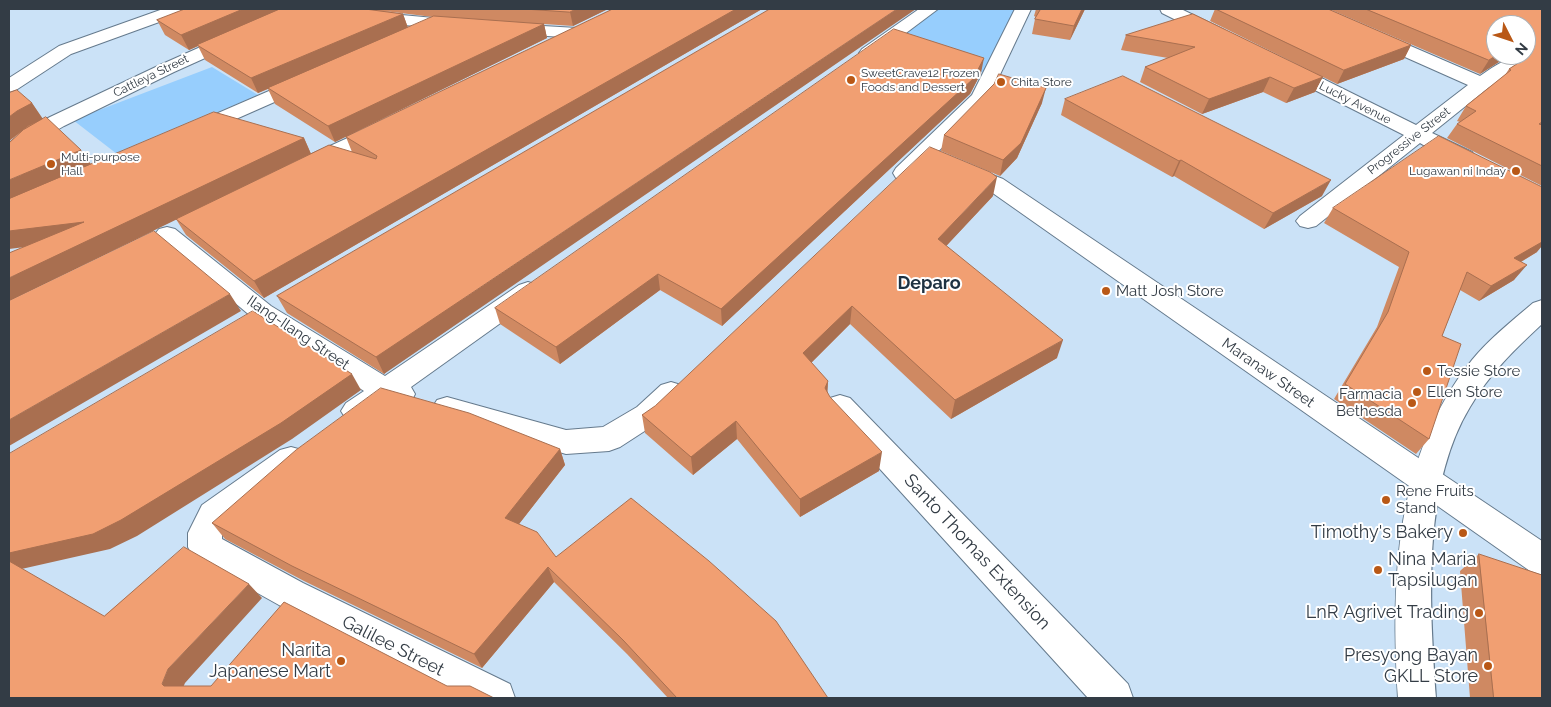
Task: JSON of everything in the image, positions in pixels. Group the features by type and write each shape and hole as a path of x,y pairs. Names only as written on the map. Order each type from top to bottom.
{"street":[{"path":"9,86 65,50 178,9"},
{"name":"Cattleya Street","path":"9,155 19,142 168,67 308,9"},
{"path":"850,66 930,9"},
{"path":"888,188 980,98 1023,9"},
{"path":"1168,9 1231,40"},
{"path":"1312,9 1481,84"},
{"path":"351,15 474,26"},
{"path":"400,40 436,24"},
{"path":"492,28 585,29 542,50"},
{"name":"Lucky Avenue","path":"1266,58 1480,165"},
{"name":"Progressive Street","path":"1308,220 1331,191 1418,134 1481,84 1510,65"},
{"path":"181,136 327,72"},
{"path":"292,172 399,120"},
{"name":"Maranaw Street","path":"924,154 995,184 1542,560"},
{"name":"Ilang-Ilang Street","path":"167,234 262,312 385,390 566,442 609,438 647,415 690,375"},
{"path":"338,424 548,276"},
{"path":"1417,698 1413,618 1415,548 1426,482 1441,437 1460,400 1482,368 1542,309"},
{"name":"Santo Thomas Extension","path":"840,406 1114,698"},
{"name":"Galilee Street","path":"307,447 214,515 204,533 205,547 281,606 496,698"}],"shaded area":[{"path":"934,9 1020,9 988,74 888,42"},
{"path":"212,67 258,95 117,154 73,120"}],"building":[{"path":"185,9 243,9 181,35 157,20"},
{"path":"280,9 365,9 403,14 251,78 197,45"},
{"path":"525,9 576,9 570,12"},
{"path":"613,9 736,9 254,281 176,219 329,145 376,159 377,156 346,137"},
{"path":"770,9 897,9 376,357 277,296"},
{"path":"1041,9 1082,9 1074,26 1035,19"},
{"path":"1216,9 1328,9 1411,45 1344,70"},
{"path":"1366,9 1542,9 1542,122 1539,124 1542,125 1542,166 1457,124 1476,111 1466,106 1511,70 1509,69 1515,65 1536,65 1536,15 1486,15 1486,59"},
{"path":"1193,14 1323,77 1294,88 1270,77 1209,99 1145,67 1195,47 1126,35"},
{"path":"434,16 544,24 328,126 268,88"},
{"path":"894,29 984,58 973,79 721,309 658,274 556,347 495,308"},
{"path":"999,74 1046,88 1021,143 1003,160 944,135 994,84"},
{"path":"1123,76 1331,180 1273,213 1181,160 1179,161 1065,99"},
{"path":"17,90 32,103 9,117 9,93"},
{"path":"214,112 304,138 9,278 9,253 84,222 9,231 9,199"},
{"path":"46,117 81,150 9,180 9,143 23,130"},
{"path":"1439,136 1542,187 1542,242 1514,258 1527,265 1491,286 1467,272 1442,336 1461,344 1429,439 1345,384 1388,312 1409,252 1333,208"},
{"path":"930,147 990,172 997,177 938,239 1063,340 955,400 852,306 803,353 828,381 825,388 830,397 882,452 800,499 736,421 691,457 642,415 655,406"},
{"path":"154,231 230,294 9,420 9,301"},
{"path":"253,311 352,374 281,423 121,520 93,534 9,553 9,454"},
{"path":"381,388 469,413 560,449 505,518 537,532 556,557 631,498 709,561 776,621 828,698 677,698 623,640 548,567 474,654 292,566 212,523 296,450"},
{"path":"184,547 249,584 168,669 162,684 164,686 211,686 284,602 447,686 470,686 494,698 9,698 9,561 104,616"},
{"path":"1479,554 1542,575 1542,698 1494,698"}],"place":[{"name":"SweetCrave12 Frozen Foods and Dessert","path":"851,80"},
{"name":"Chita Store","path":"1001,82"},
{"name":"Multi-purpose Hall","path":"51,164"},
{"name":"Lugawan ni Inday","path":"1516,171"},
{"name":"Matt Josh Store","path":"1106,291"},
{"name":"Tessie Store","path":"1427,371"},
{"name":"Ellen Store","path":"1417,392"},
{"name":"Farmacia Bethesda","path":"1412,403"},
{"name":"Rene Fruits Stand","path":"1386,500"},
{"name":"Timothy's Bakery","path":"1463,533"},
{"name":"Nina Maria Tapsilugan","path":"1378,570"},
{"name":"LnR Agrivet Trading","path":"1479,613"},
{"name":"Narita Japanese Mart","path":"341,661"},
{"name":"Presyong Bayan GKLL Store","path":"1488,666"}],"district":[{"name":"Deparo","path":"929,284"}]}
